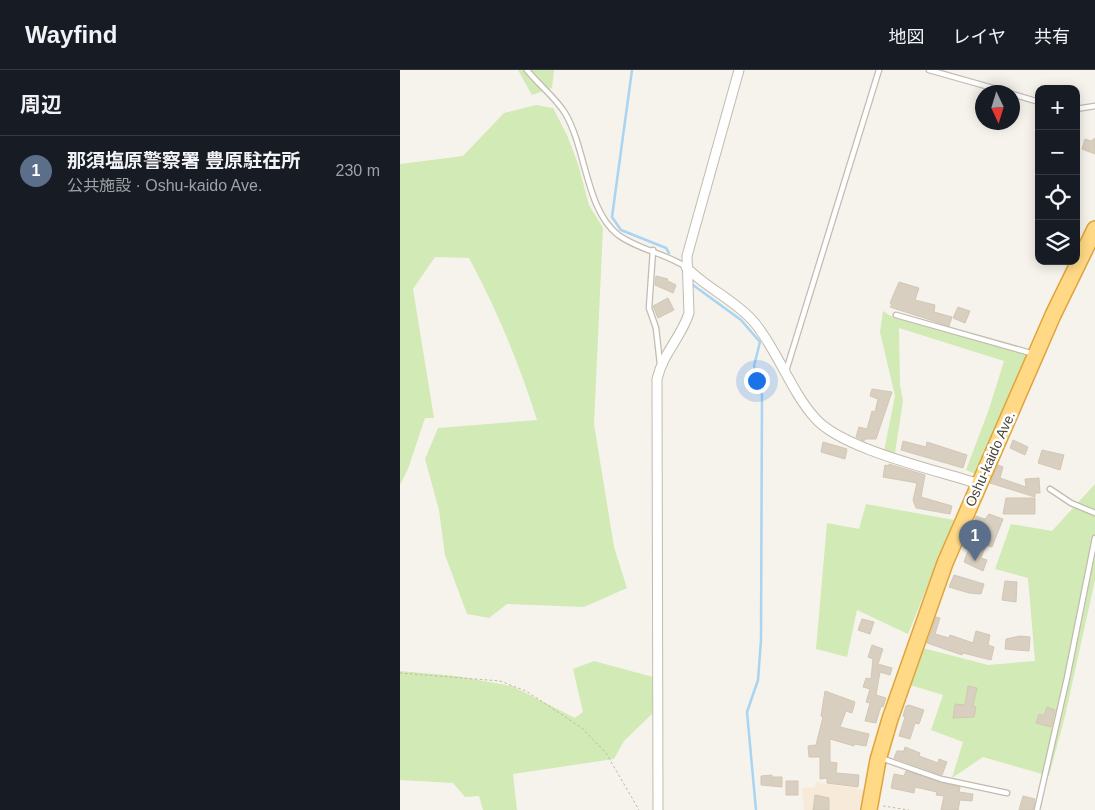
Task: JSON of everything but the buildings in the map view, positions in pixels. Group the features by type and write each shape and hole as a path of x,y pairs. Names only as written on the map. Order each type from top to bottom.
{"highway":[{"name":"Oshu-kaido Ave.","path":"869,807 879,757 929,603 1036,355 1095,230"}],"street":[{"path":"658,810 657,380 661,365 689,313 687,256 739,70"},
{"path":"686,267 703,284 754,322 815,418 831,432 872,450 979,484"}],"lane":[{"path":"527,70 565,114 586,164 594,199 608,223 618,234 674,258 686,267"},
{"path":"786,372 879,70"},
{"path":"929,70 982,85"},
{"path":"1020,96 1035,101"},
{"path":"1080,108 1095,106"},
{"path":"653,250 649,308 656,328 661,365"},
{"path":"896,315 1036,355"},
{"path":"1050,489 1071,503 1095,513"},
{"path":"1037,810 1068,678 1095,538"},
{"path":"879,757 941,779 1007,793"}],"path":[{"path":"400,673 500,681 526,690 582,728 606,753 639,810"},
{"path":"869,807 909,810"}],"shaded area":[{"path":"816,782 866,790 862,810 804,810 802,788 815,787"}],"green space":[{"path":"518,70 554,70 552,88 532,95"},
{"path":"536,105 553,108 567,135 578,164 589,205 603,228 594,424 614,547 627,588 584,607 507,604 489,618 467,614 445,555 439,510 425,459 438,428 537,420 507,337 469,258 435,257 413,289 434,418 425,418 408,469 400,485 400,164 463,156 504,113"},
{"path":"883,311 891,316 1028,353 978,475 966,470 989,409 1004,361 899,328 900,385 903,401 895,453 884,451 895,396 880,332"},
{"path":"1095,484 1095,580 1065,716 1049,776 983,757 952,778 963,742 931,730 943,695 910,685 919,647 988,665 1035,661 1028,578 995,569 1011,524 1052,531"},
{"path":"866,504 954,520 908,634 857,610 847,657 816,649 827,523 859,529"},
{"path":"594,661 653,677 654,712 624,741 614,759 513,774 517,810 483,810 479,796 465,797 453,783 400,780 400,671 456,676 512,686 575,718 583,712 573,669"}],"waterway":[{"path":"632,70 612,217 621,230 666,248 669,253"},
{"path":"693,285 741,320 760,342 754,366 762,395 761,640 758,680 747,712 756,810"}],"place":[{"name":"那須塩原警察署 豊原駐在所","path":"975,561"}]}
